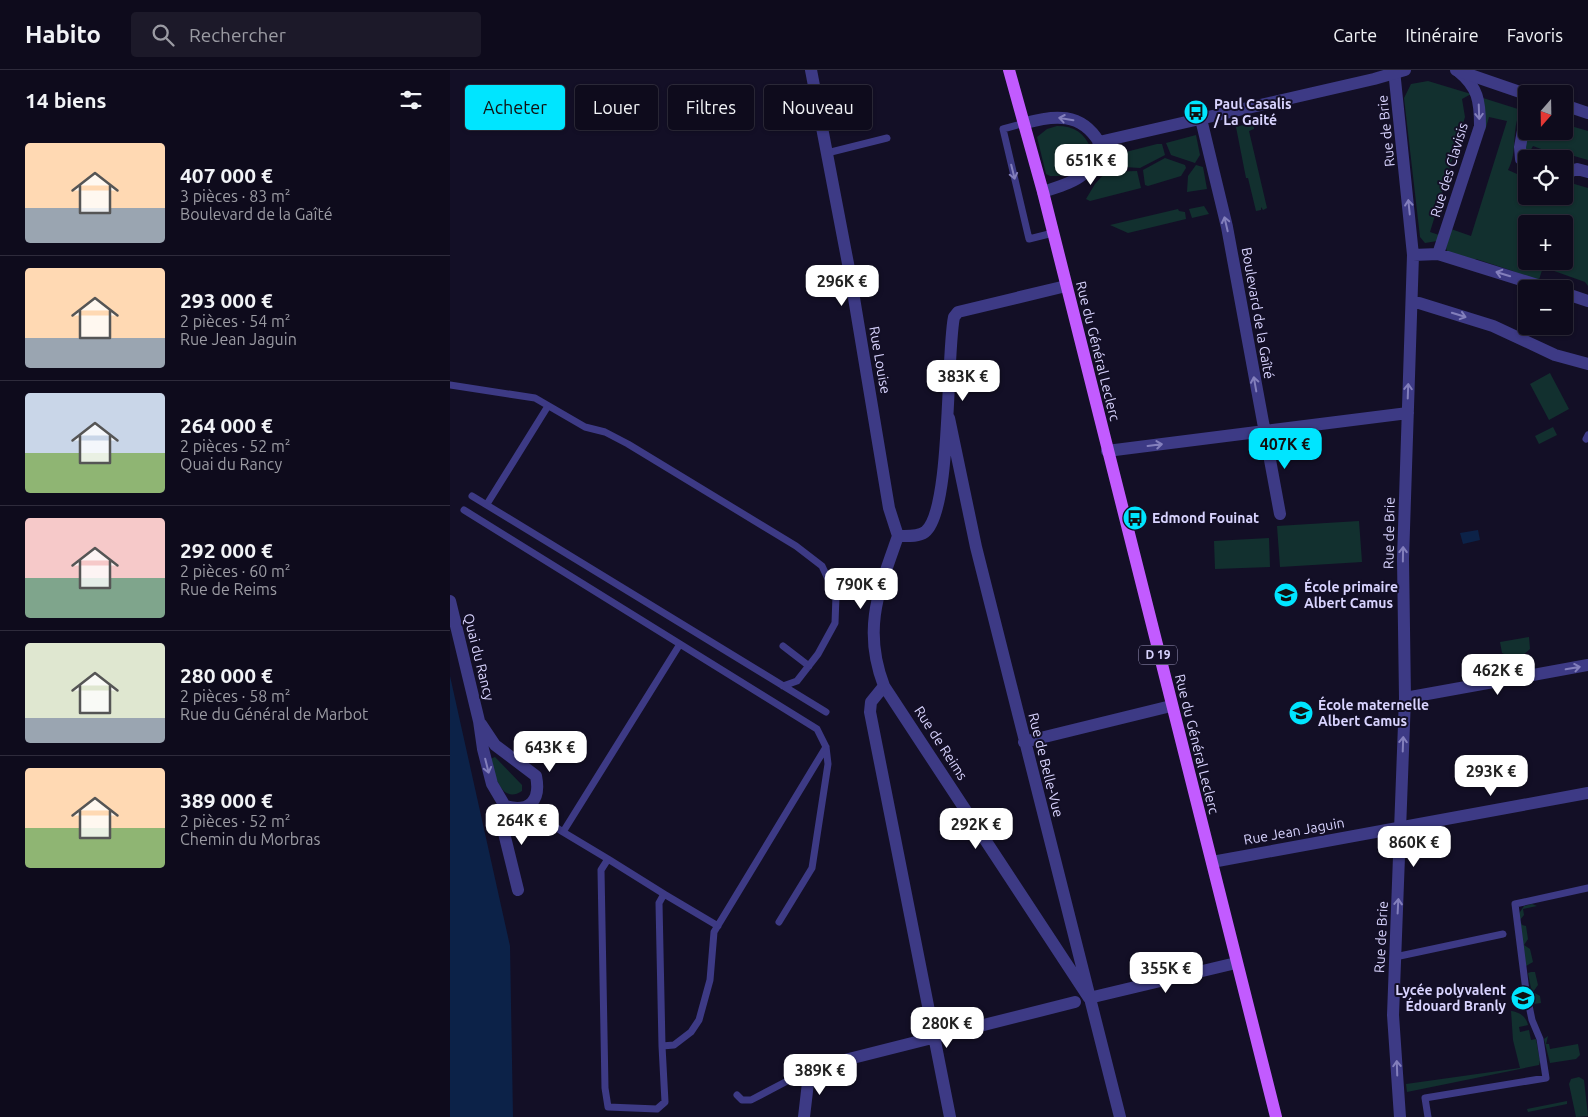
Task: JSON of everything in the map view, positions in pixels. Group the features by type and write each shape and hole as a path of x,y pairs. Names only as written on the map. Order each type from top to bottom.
{"main road":[{"name":"D 19","path":"1010,70 1025,123"},
{"name":"Rue du Général Leclerc","path":"1025,123 1276,1117"}],"street":[{"name":"Rue Louise","path":"811,70 889,508 898,536"},
{"path":"1457,70 1518,91"},
{"name":"Rue des Clavisis","path":"1438,254 1480,126 1480,106 1473,85 1457,70"},
{"path":"1099,142 1374,79 1398,71"},
{"name":"Rue de Brie","path":"1398,71 1413,256 1403,558 1405,698 1393,1014 1400,1117"},
{"path":"1573,108 1588,113"},
{"path":"1025,123 1048,117 1068,117 1083,123 1099,142"},
{"name":"Boulevard de la Gaîté","path":"1201,119 1227,227 1280,514"},
{"path":"1043,192 1078,179 1088,170 1096,158 1099,142"},
{"path":"1573,171 1577,169 1588,172"},
{"path":"1413,256 1438,254 1521,280"},
{"path":"898,536 914,536 925,532 932,522 937,508 949,418 953,322 958,312 1066,286"},
{"path":"1573,296 1588,301"},
{"path":"1412,303 1493,326 1555,355 1588,364"},
{"path":"1107,451 1408,413"},
{"name":"Rue de Belle-Vue","path":"949,418 976,548 1120,1117"},
{"name":"Rue de Reims","path":"898,536 873,620 876,665 884,686 1089,998"},
{"name":"Quai du Rancy","path":"450,601 492,784 505,806 516,809 525,808 534,802 539,790 536,776 495,745 479,721"},
{"path":"1405,698 1588,665"},
{"path":"884,686 871,702 870,712 950,1117"},
{"path":"1024,742 1171,706"},
{"name":"Rue Jean Jaguin","path":"1212,862 1588,793"},
{"path":"505,806 504,834 518,890"},
{"path":"1089,998 1236,963"},
{"path":"804,1117 810,1074 813,1068 1074,1002"}],"lane":[{"path":"1025,123 1003,129 1029,239 1053,233"},
{"path":"827,153 887,138"},
{"path":"450,385 535,398 585,428 605,432 796,546 822,566 836,596 835,623 818,654 797,681 783,686"},
{"path":"486,504 548,406"},
{"path":"472,496 826,712"},
{"path":"464,510 817,729 826,747 828,764 812,868 779,922"},
{"path":"563,832 680,644"},
{"path":"783,646 809,666"},
{"path":"662,1046 674,1045 691,1032 699,1020 710,980 714,932 826,747"},
{"path":"537,815 718,926"},
{"path":"608,859 601,870 604,1088 608,1107 657,1109 665,1102 658,903 664,894"},
{"path":"1428,1117 1424,1098 1546,1078 1540,1039 1532,1020 1526,991 1515,904 1588,888"},
{"path":"1395,956 1502,934"},
{"path":"737,1095 742,1100 751,1100 791,1079"}],"green space":[{"path":"1428,81 1471,94 1462,99 1465,117 1430,232 1439,235 1437,241 1425,243 1420,237 1404,98 1411,84"},
{"path":"1483,98 1518,109 1513,156 1508,170 1518,174 1518,205 1573,205 1573,184 1588,188 1588,286 1585,282 1551,270 1573,270 1573,215 1518,215 1518,270 1542,270 1539,280 1532,280 1513,271 1476,259 1472,262 1447,251 1446,248 1451,229 1471,236 1507,121 1489,117 1485,131"},
{"path":"1253,122 1254,129 1249,131 1267,208 1263,210 1261,207 1261,210 1256,211 1248,178 1246,178 1236,127"},
{"path":"1057,126 1069,127 1078,131 1089,143 1091,149 1085,163 1076,171 1071,174 1050,176 1046,174 1037,137 1047,129"},
{"path":"1573,127 1588,131 1588,160 1573,157 1573,150 1544,150 1533,146 1531,150 1526,150 1526,140 1573,140"},
{"path":"1196,135 1200,155 1195,163 1171,155 1166,143"},
{"path":"1162,144 1165,155 1140,168 1109,166 1109,161 1114,155"},
{"path":"1165,158 1185,165 1186,168 1181,176 1148,186 1145,185 1143,170"},
{"path":"1196,165 1203,167 1207,189 1187,192 1188,176"},
{"path":"1137,171 1141,188 1090,201 1086,199 1095,184 1106,172"},
{"path":"1204,206 1209,214 1192,218 1189,209"},
{"path":"1178,209 1185,212 1186,219 1128,233 1110,225"},
{"path":"1550,373 1569,409 1549,420 1530,384"},
{"path":"1553,427 1557,435 1539,444 1535,436"},
{"path":"1359,521 1362,562 1280,567 1277,526"},
{"path":"1269,538 1270,567 1215,569 1214,541"},
{"path":"1529,637 1530,649 1523,655 1514,657 1502,653 1500,642"},
{"path":"495,757 522,785 522,791 509,794 500,786 490,759"},
{"path":"1532,904 1537,906 1523,909 1524,915 1520,920 1522,925 1526,926 1528,939 1524,945 1530,949 1533,962 1526,966 1518,915 1524,906"},
{"path":"1535,972 1538,985 1533,992 1540,996 1541,1003 1534,1004 1528,973"},
{"path":"1511,1011 1517,1012 1526,1019 1528,1025 1519,1027 1520,1032 1529,1030 1531,1040 1536,1039 1539,1065 1407,1092 1406,1084 1520,1068 1513,1040"},
{"path":"1548,1036 1546,1044 1549,1044 1550,1049 1578,1044 1580,1055 1576,1059 1550,1063 1544,1039"},
{"path":"1579,1077 1584,1080 1588,1116 1576,1117 1569,1084 1571,1079"},
{"path":"1567,1101 1567,1104 1528,1112 1527,1109"}],"water":[{"path":"1478,530 1480,540 1463,544 1460,533"},
{"path":"450,676 510,946 513,1117 450,1117"}],"place":[{"name":"Paul Casalis / La Gaité","path":"1196,112"},
{"name":"Edmond Fouinat","path":"1135,518"},
{"name":"École primaire Albert Camus","path":"1286,595"},
{"name":"École maternelle Albert Camus","path":"1301,713"},
{"name":"Lycée polyvalent Édouard Branly","path":"1523,998"}]}
